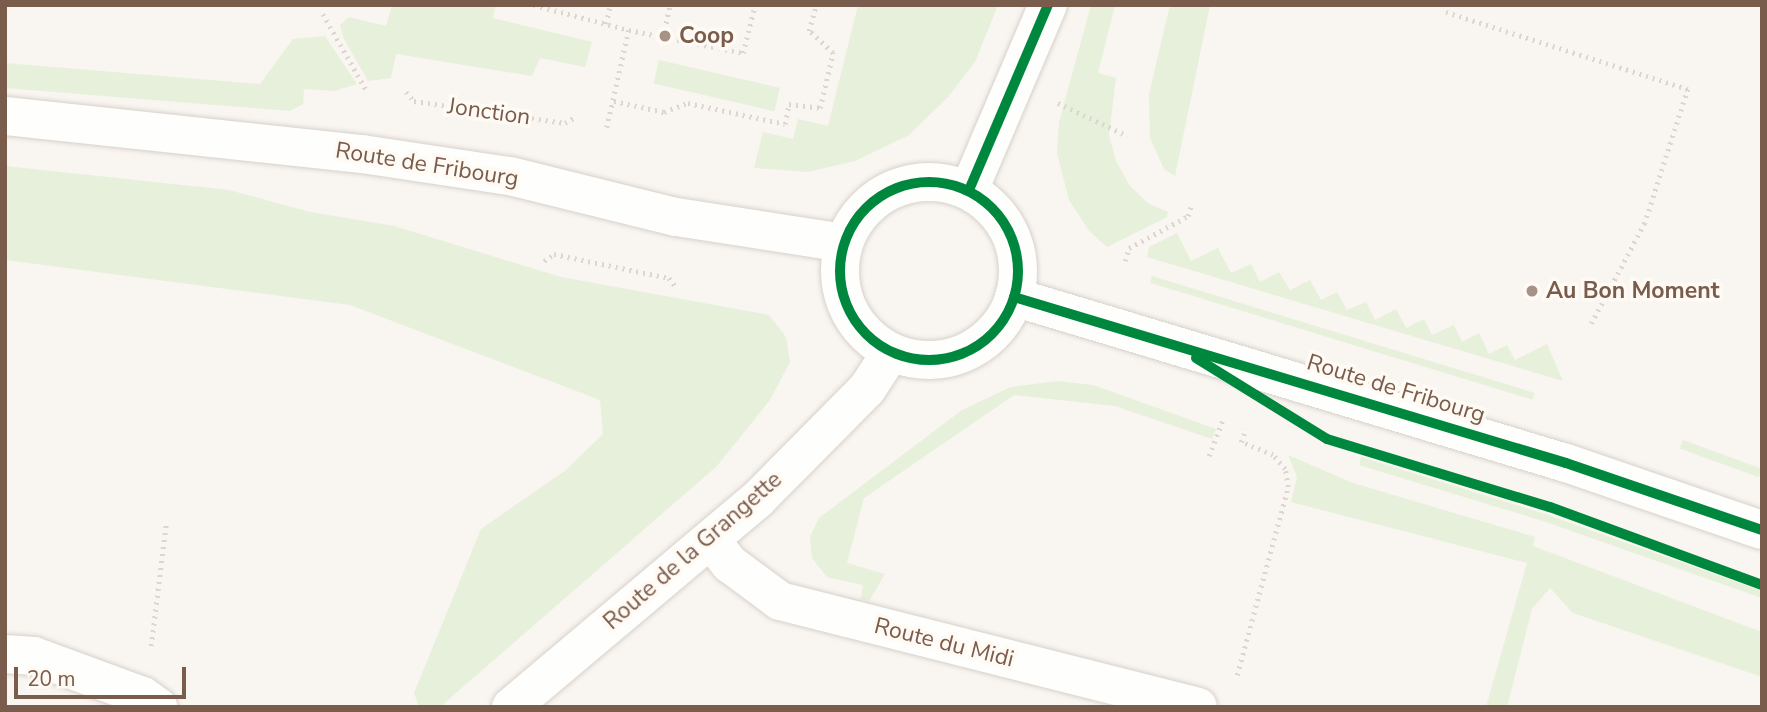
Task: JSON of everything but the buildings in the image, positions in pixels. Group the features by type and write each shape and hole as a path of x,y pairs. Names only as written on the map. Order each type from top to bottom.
{"main road":[{"path":"969,190 1018,85 1048,5"},
{"name":"Route de Fribourg","path":"5,116 362,153 498,174 676,217 844,243"},
{"path":"938,182 969,190 994,209 1011,235 1018,265 1014,297 1004,320 966,353 916,360 891,352 870,339 842,295 839,268 844,243 855,219 878,197 907,184 938,182"},
{"name":"Route de Fribourg","path":"1014,297 1566,463 1762,530"},
{"name":"Route de la Grangette","path":"511,707 710,540 867,389 891,352"},
{"name":"Route du Midi","path":"710,540 730,564 780,601 1198,707"},
{"path":"5,654 34,656 143,696 158,707"}],"path":[{"path":"534,5 629,30 743,53 755,5"},
{"path":"606,24 610,5"},
{"path":"663,37 670,5"},
{"path":"614,101 664,112 688,103 785,124 789,104 820,108 833,53 808,31 816,5"},
{"path":"1447,5 1446,12 1688,89 1645,223 1591,325"},
{"path":"323,14 367,91"},
{"path":"607,128 629,30"},
{"path":"1055,101 1128,136"},
{"path":"1125,261 1129,248 1188,216 1191,206"},
{"path":"544,261 554,254 669,278 677,288"},
{"path":"1209,456 1223,420"},
{"path":"1235,681 1288,487 1285,469 1273,455 1241,442 1246,429"},
{"path":"149,661 166,523"}],"green space":[{"path":"392,5 496,5 493,18 592,42 585,67 540,58 532,76 396,54 391,78 368,81 344,39 340,25 349,17 386,26"},
{"path":"858,5 998,5 975,62 948,97 909,135 855,161 808,172 754,168 763,132 793,139 798,119 828,126"},
{"path":"1091,5 1115,5 1098,73 1116,78 1109,135 1116,161 1130,186 1149,204 1168,212 1167,217 1107,247 1089,231 1069,200 1057,153 1059,122"},
{"path":"1170,5 1210,5 1175,176 1164,169 1150,138 1149,94"},
{"path":"325,36 357,84 335,91 304,89 303,104 290,111 5,88 5,63 260,84 293,39"},
{"path":"659,60 780,88 774,111 654,83"},
{"path":"5,166 229,190 310,212 394,226 561,277 769,315 786,337 790,362 770,400 717,466 440,707 419,707 414,693 481,529 566,470 603,434 600,400 350,305 5,260"},
{"path":"1177,233 1191,261 1218,248 1231,273 1251,264 1260,282 1279,272 1290,290 1310,280 1321,300 1337,292 1347,310 1366,302 1375,320 1396,309 1406,328 1424,319 1432,335 1454,325 1462,342 1479,333 1489,354 1507,345 1515,360 1547,344 1563,381 1147,257 1149,247"},
{"path":"1152,276 1535,393 1532,400 1150,283"},
{"path":"1058,381 1093,385 1216,429 1212,439 1115,406 1014,395 864,498 847,563 885,574 869,601 861,599 863,585 827,577 812,558 810,537 819,518 962,410 1011,387"},
{"path":"1683,440 1762,469 1759,477 1680,448"},
{"path":"1288,455 1353,483 1535,537 1533,546 1762,632 1762,677 1573,613 1550,588 1532,609 1507,707 1486,707 1527,563 1291,502 1297,477"},
{"path":"1361,457 1545,514 1762,591 1762,598 1543,521 1359,465"}],"cycle path":[{"path":"969,190 1048,5"},
{"path":"929,182 963,189 992,208 1011,237 1018,271 1011,305 992,334 963,353 929,360 895,353 866,334 847,305 840,271 847,237 866,208 895,189 929,182"},
{"path":"1014,297 1566,463 1762,530"},
{"path":"1196,358 1327,439 1550,507 1762,585"}],"place":[{"name":"Coop","path":"665,36"},
{"name":"Au Bon Moment","path":"1532,291"}]}
